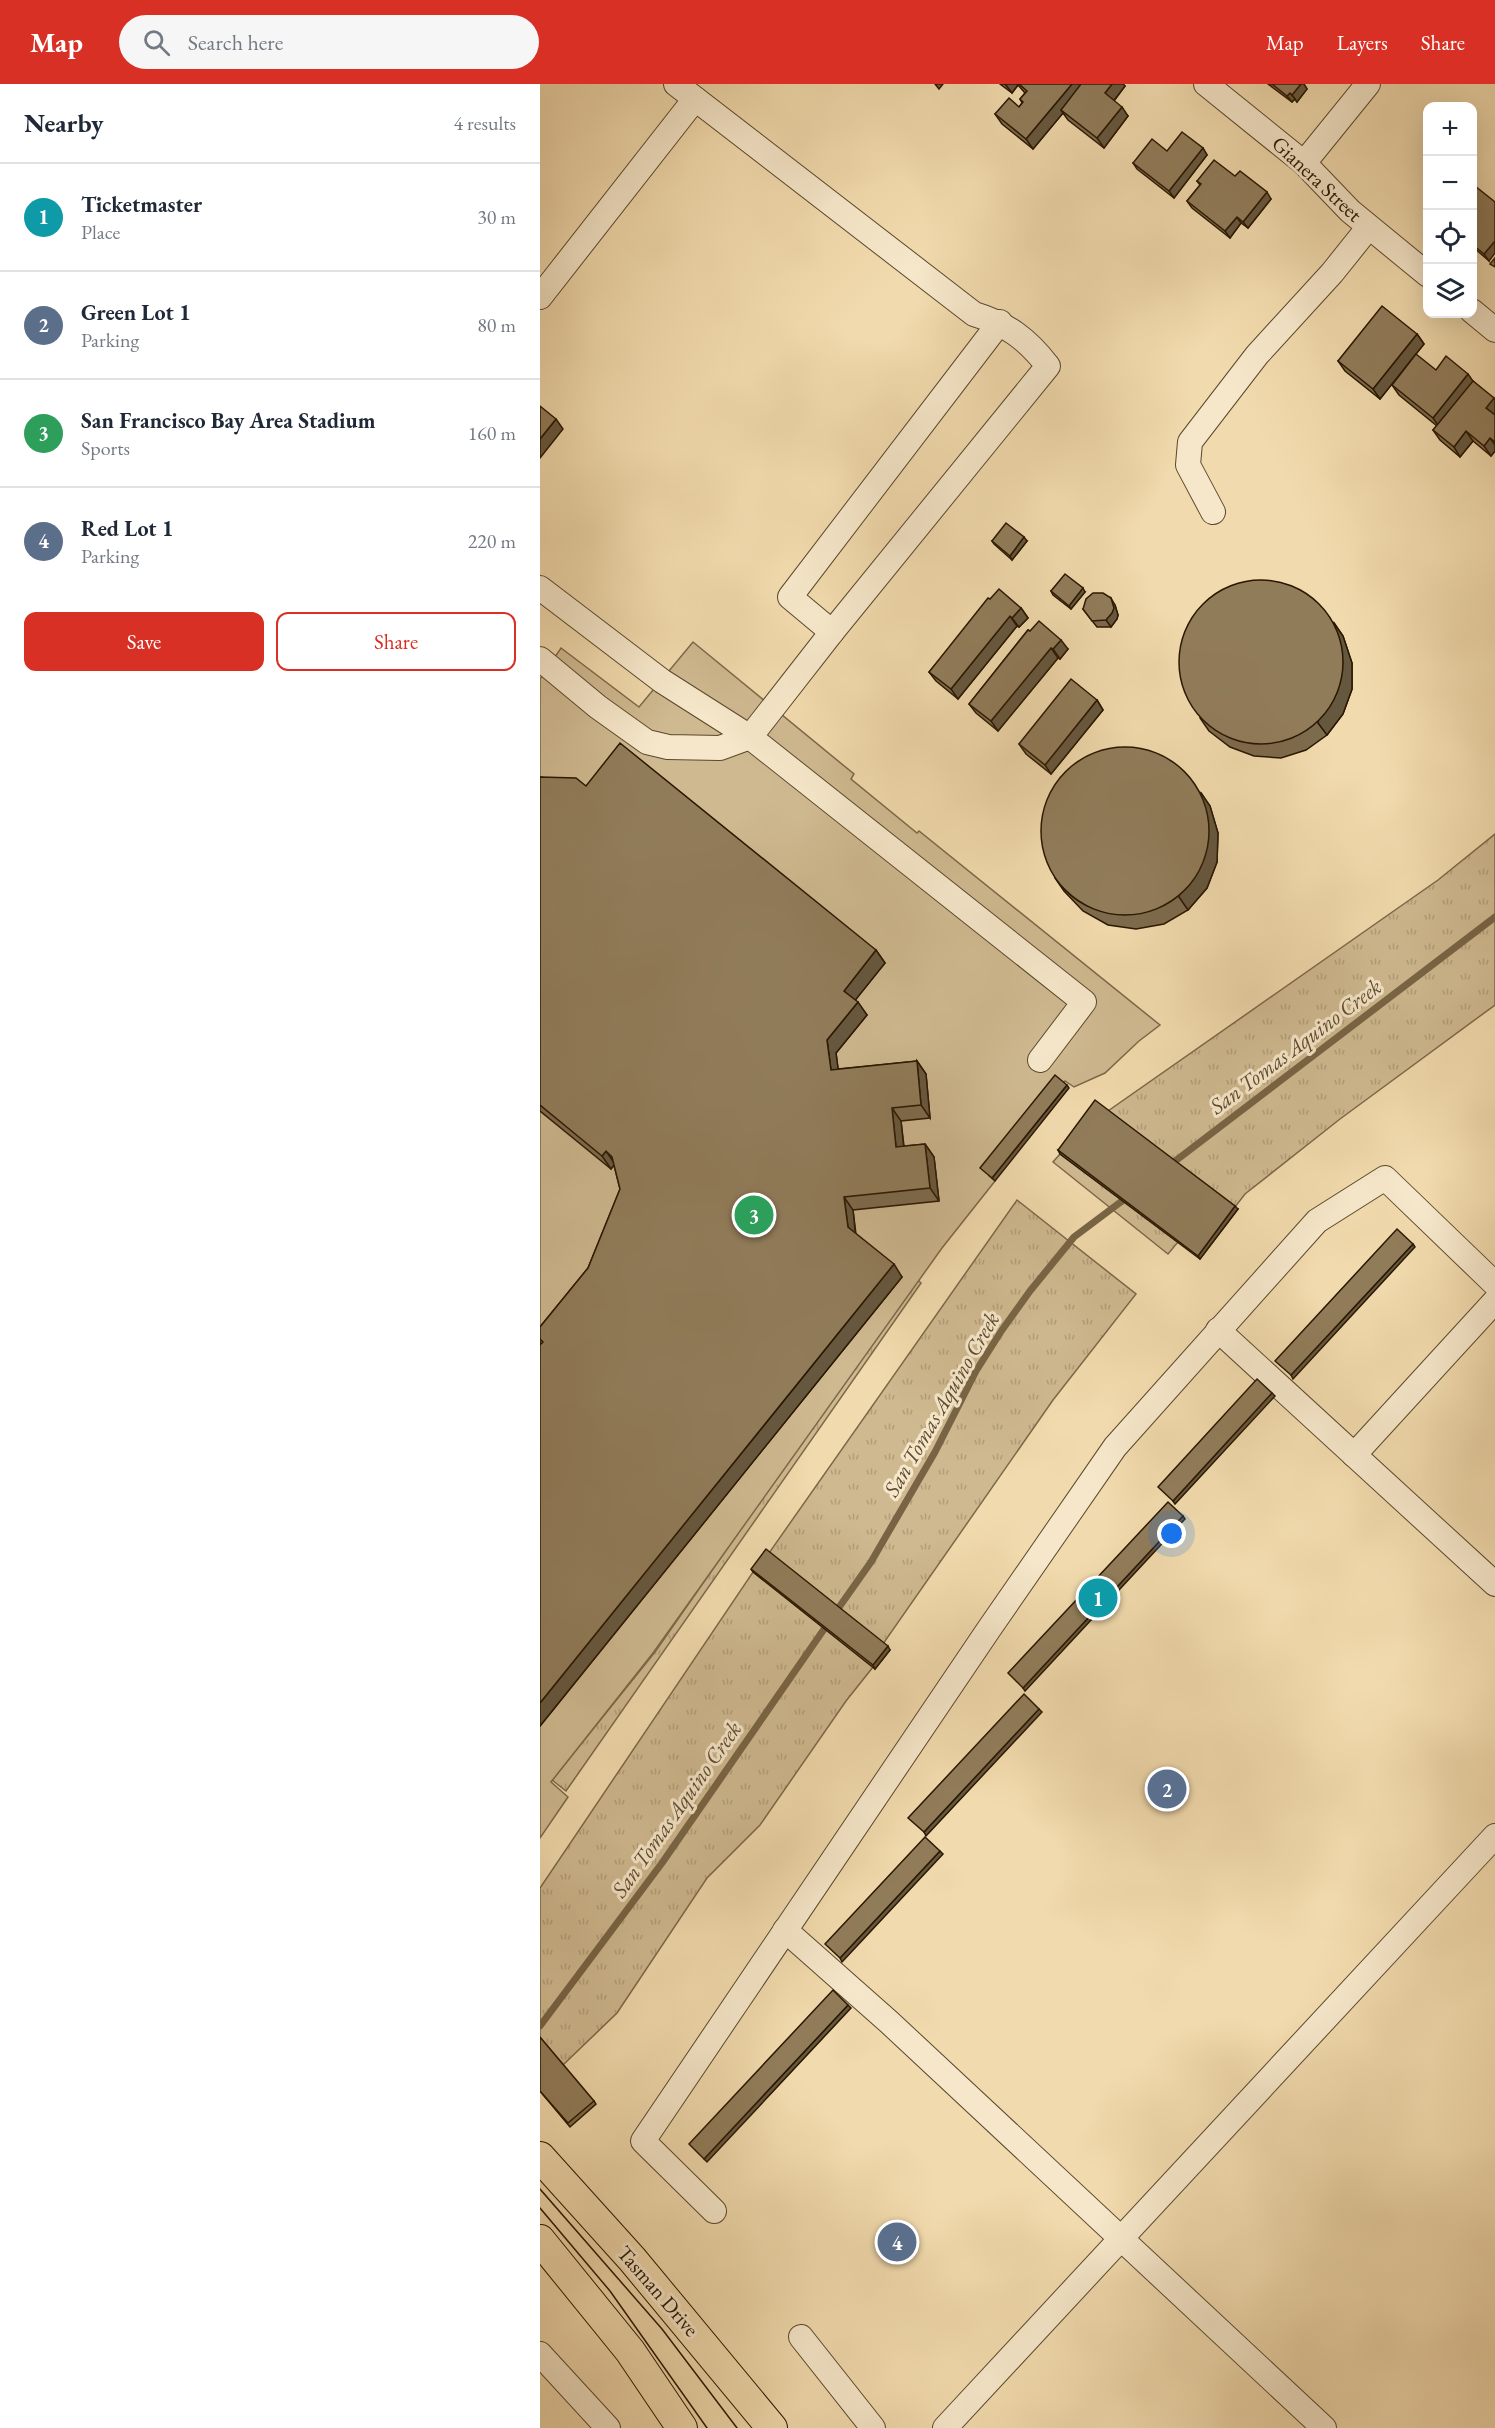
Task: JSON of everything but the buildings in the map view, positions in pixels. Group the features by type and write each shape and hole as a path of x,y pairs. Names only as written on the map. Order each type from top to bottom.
{"main road":[{"name":"Tasman Drive","path":"544,2162 632,2259 772,2428"},
{"path":"540,2240 630,2351 682,2428"}],"street":[{"path":"540,659 598,707 647,742 668,747 720,748 750,737 832,632 1048,366 1032,346 1000,322 974,314 676,84"},
{"name":"Gianera Street","path":"1206,84 1304,163 1368,228 1423,271"},
{"path":"1304,163 1368,84"},
{"path":"540,297 695,99"},
{"path":"1213,512 1188,465 1190,441 1257,355 1332,273 1368,228"},
{"path":"1477,314 1495,330"},
{"path":"832,632 790,597 1000,322"},
{"path":"540,588 662,681 750,737 1084,1002 1040,1060"},
{"path":"714,2211 642,2141 1115,1447 1317,1221 1386,1178 1495,1284"},
{"path":"1354,1455 1495,1301"},
{"path":"1218,1330 1495,1584"},
{"path":"945,2428 1495,1836"},
{"path":"786,1930 889,2022 1324,2428"},
{"path":"801,2337 873,2428"},
{"path":"540,2354 608,2428"}],"green space":[{"path":"693,642 854,774 851,779 1160,1025 1105,1073 1074,1087 1065,1081 989,1176 995,1181 942,1248 653,1653 551,1782 568,1797 540,1838 540,679 561,648 639,707"},
{"path":"1495,834 1495,1005 1340,1119 1245,1194 1235,1207 1108,1111 1438,880"},
{"path":"1060,1154 1178,1242 1168,1254 1053,1162"},
{"path":"1017,1200 1136,1294 1053,1400 883,1644 769,1553"},
{"path":"916,1278 921,1283 566,1791 552,1780 655,1652"},
{"path":"753,1572 873,1667 846,1701 760,1825 707,1878 617,2013 563,2065 540,2038 540,1888"}],"waterway":[{"name":"San Tomas Aquino Creek","path":"1170,1165 1495,917"},
{"name":"San Tomas Aquino Creek","path":"835,1613 871,1562 935,1452 976,1371 1002,1330 1074,1237 1130,1195"},
{"name":"San Tomas Aquino Creek","path":"540,2026 662,1863 829,1622"}],"tram line":[{"path":"540,2189 662,2329 737,2428"},
{"path":"540,2208 610,2291 707,2428"}],"place":[{"name":"San Francisco Bay Area Stadium","path":"754,1215"},
{"name":"Ticketmaster","path":"1098,1598"},
{"name":"Green Lot 1","path":"1167,1789"},
{"name":"Red Lot 1","path":"897,2242"}]}
